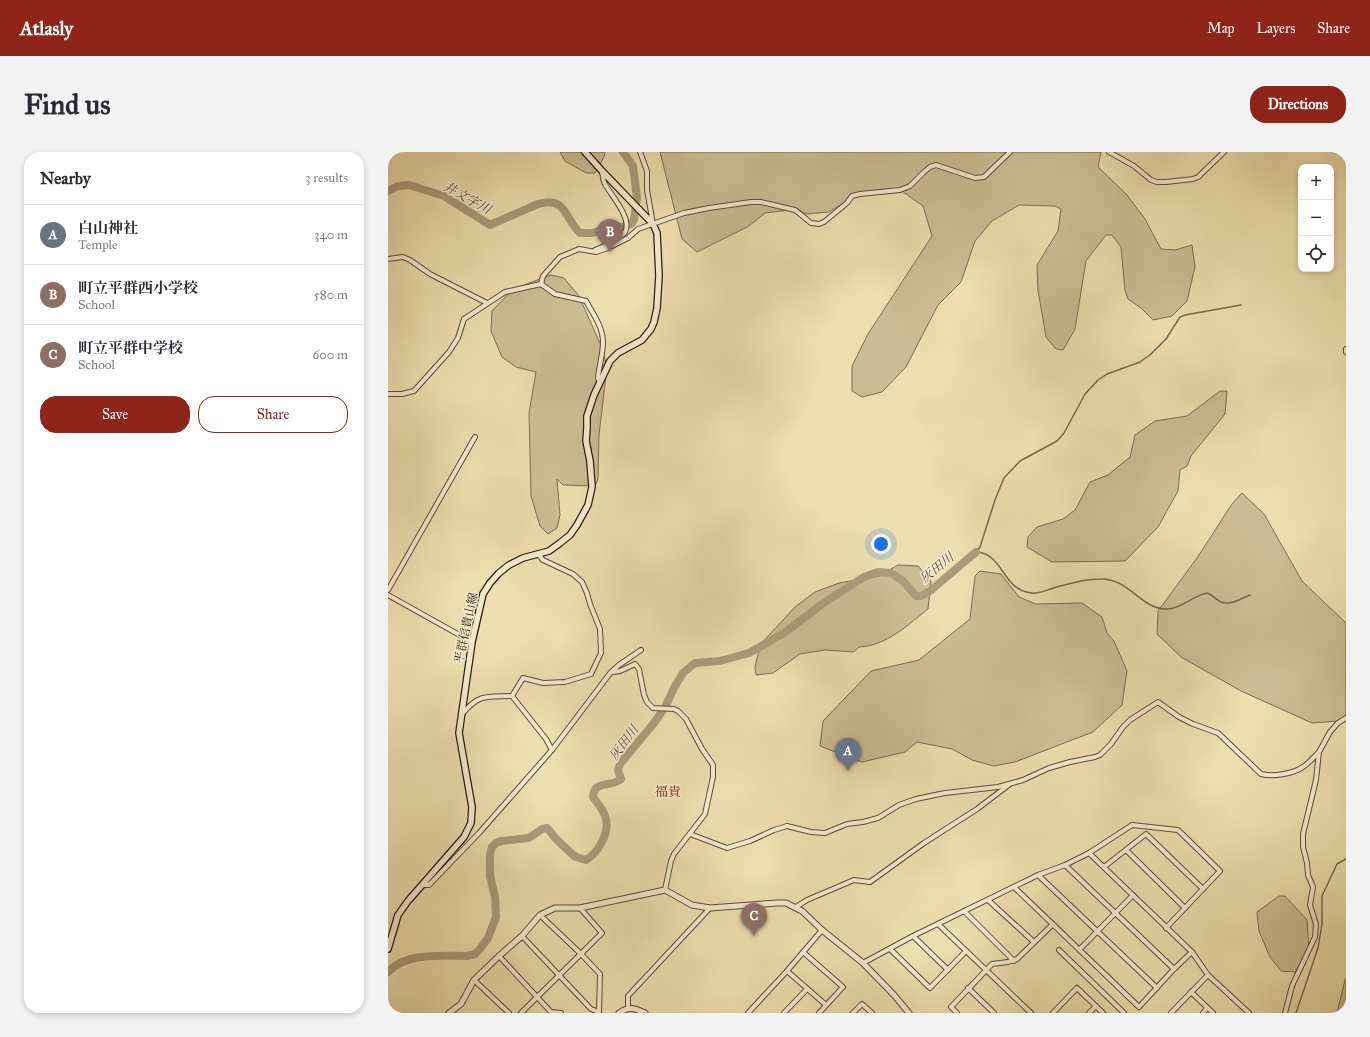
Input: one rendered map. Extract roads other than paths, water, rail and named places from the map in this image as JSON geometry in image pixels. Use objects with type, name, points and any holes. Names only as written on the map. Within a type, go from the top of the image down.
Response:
[{"type":"main road","points":[[585,152],[653,224]]},
{"type":"main road","name":"平群信貴山線","points":[[388,949],[390,935],[398,915],[408,901],[464,837],[471,823],[472,807],[459,733],[472,642],[483,594],[490,583],[509,565],[523,558],[549,550],[570,535],[588,506],[592,487],[590,461],[586,442],[587,416],[594,395],[610,361],[618,353],[642,340],[651,329],[654,322],[660,276],[657,233],[653,224]]},
{"type":"street","points":[[640,152],[647,171],[653,224]]},
{"type":"street","points":[[541,284],[543,276],[560,257],[579,249],[596,252],[608,248],[628,238],[638,230],[684,213],[751,202],[761,202],[795,210],[811,223],[819,224],[824,222],[847,203],[852,196],[900,190],[910,186],[930,167],[936,165],[975,178],[984,177],[1010,152]]},
{"type":"street","points":[[1108,152],[1134,166],[1151,180],[1166,182],[1194,179],[1198,177],[1224,152]]},
{"type":"street","points":[[591,252],[620,237],[625,232],[626,228],[626,223],[620,205],[605,184],[602,171]]},
{"type":"street","points":[[388,259],[403,257],[410,260],[430,274],[488,303]]},
{"type":"street","points":[[388,394],[402,394],[414,391],[449,352],[458,338],[464,318],[505,292],[541,284],[555,294],[586,301],[598,322],[602,337],[603,343],[598,378],[600,383]]},
{"type":"street","points":[[388,590],[475,437]]},
{"type":"street","points":[[512,696],[524,678],[542,683],[565,682],[592,674],[601,653],[600,629],[590,604],[588,593],[582,582],[573,574],[544,560],[538,554]]},
{"type":"street","points":[[388,595],[472,642]]},
{"type":"street","points":[[422,885],[429,884],[461,853],[552,750],[611,672],[641,650]]},
{"type":"street","points":[[611,672],[620,671],[635,664],[639,669],[644,695],[647,702],[653,708],[678,711],[686,719],[702,749],[713,765],[713,777],[705,814],[674,854],[671,861],[665,890]]},
{"type":"street","points":[[462,714],[471,704],[483,697],[512,696]]},
{"type":"street","points":[[512,696],[546,739],[552,750]]},
{"type":"street","points":[[690,834],[727,848],[750,841],[787,826],[811,832],[825,833],[847,824],[878,818],[899,805],[916,799],[945,793],[998,787],[1023,780],[1049,768],[1070,762],[1095,758],[1111,744],[1130,720],[1158,702],[1186,721],[1218,733],[1260,774],[1269,776],[1298,770],[1305,766],[1319,752],[1330,732],[1338,723],[1346,718]]},
{"type":"street","points":[[1285,1013],[1292,986],[1315,937],[1316,924],[1310,905],[1313,887],[1308,875],[1308,863],[1303,848],[1303,834],[1316,780],[1319,752]]},
{"type":"street","points":[[796,907],[807,900],[854,880],[865,883],[870,882],[924,843],[977,809],[1012,783]]},
{"type":"street","points":[[863,963],[964,911],[1038,875],[1089,853],[1132,825],[1178,830],[1220,871],[1166,928]]},
{"type":"street","points":[[1104,867],[1146,834],[1203,889]]},
{"type":"street","points":[[1126,850],[1185,908]]},
{"type":"street","points":[[1089,853],[1192,952],[1208,975],[1249,1013]]},
{"type":"street","points":[[1064,865],[1174,969]]},
{"type":"street","points":[[1038,875],[1157,988]]},
{"type":"street","points":[[1014,887],[1139,1007],[1192,952]]},
{"type":"street","points":[[449,1013],[461,1004],[474,980],[498,956],[522,936],[540,914],[555,908],[580,908],[665,890],[692,905],[710,908],[777,903],[786,903],[796,907],[863,963],[909,1013]]},
{"type":"street","points":[[1080,949],[1132,895]]},
{"type":"street","points":[[988,900],[1034,942]]},
{"type":"street","points":[[521,1013],[602,934],[580,908]]},
{"type":"street","points":[[628,1008],[628,996],[710,908]]},
{"type":"street","points":[[964,911],[1014,961]]},
{"type":"street","points":[[522,936],[590,1011],[599,1012],[600,974],[540,914]]},
{"type":"street","points":[[938,924],[1031,1013]]},
{"type":"street","points":[[957,1013],[951,1007],[986,969],[992,964],[1014,961],[1052,924]]},
{"type":"street","points":[[748,1013],[822,930]]},
{"type":"street","points":[[913,936],[948,970]]},
{"type":"street","points":[[890,949],[930,988],[966,951]]},
{"type":"street","points":[[1059,950],[1124,1013]]},
{"type":"street","points":[[803,952],[843,987],[819,1013]]},
{"type":"street","points":[[498,956],[551,1012],[561,1013]]},
{"type":"street","points":[[787,971],[826,1005]]},
{"type":"street","points":[[1171,1013],[1208,975]]},
{"type":"street","points":[[474,980],[509,1013]]},
{"type":"street","points":[[968,988],[994,1013]]},
{"type":"street","points":[[1053,1013],[1078,988],[1103,1013]]},
{"type":"street","points":[[784,1013],[807,989]]},
{"type":"street","points":[[1191,992],[1213,1013]]},
{"type":"street","points":[[853,1013],[862,1004],[872,1013]]},
{"type":"street","points":[[1089,1013],[1096,1006]]},
{"type":"street","points":[[619,1013],[628,1008],[645,1013]]},
{"type":"street","points":[[1203,1013],[1208,1008]]},
{"type":"waterway","name":"井文字川","points":[[388,191],[398,186],[409,185],[444,196],[490,225],[538,204],[547,202],[555,203],[564,210],[580,233],[592,233],[609,226],[623,227],[631,224],[634,220],[637,198],[633,166],[623,152]]},
{"type":"waterway","points":[[976,552],[980,547],[995,500],[1004,478],[1020,461],[1057,441],[1064,433],[1085,394],[1098,380],[1107,374],[1140,362],[1151,354],[1166,339],[1180,317],[1241,305]]},
{"type":"waterway","points":[[976,552],[991,557],[1010,582],[1023,591],[1031,593],[1040,592],[1070,583],[1094,579],[1110,580],[1127,588],[1148,604],[1165,609],[1176,607],[1207,593],[1225,603],[1240,600],[1250,595]]},
{"type":"waterway","name":"灰田川","points":[[388,972],[405,961],[415,958],[425,956],[467,956],[475,954],[480,949],[488,938],[496,917],[495,897],[490,876],[490,854],[492,847],[496,843],[501,841],[529,838],[542,829],[547,828],[555,838],[576,857],[586,860],[595,852],[603,841],[606,822],[604,813],[593,797],[594,791],[600,786],[617,782],[621,779],[618,770],[620,764],[654,723],[665,707],[683,673],[695,663],[720,661],[749,653],[784,633],[825,602],[864,577],[878,572],[891,573],[903,581],[916,596],[921,596],[930,591],[976,552]]},
{"type":"waterway","points":[[1296,1013],[1318,948],[1322,924],[1322,896],[1337,864],[1346,859]]},
{"type":"place","name":"町立平群西小学校","points":[[610,252]]},
{"type":"place","name":"白山神社","points":[[848,771]]},
{"type":"place","name":"町立平群中学校","points":[[754,936]]},
{"type":"district","name":"福貴","points":[[668,792]]}]
